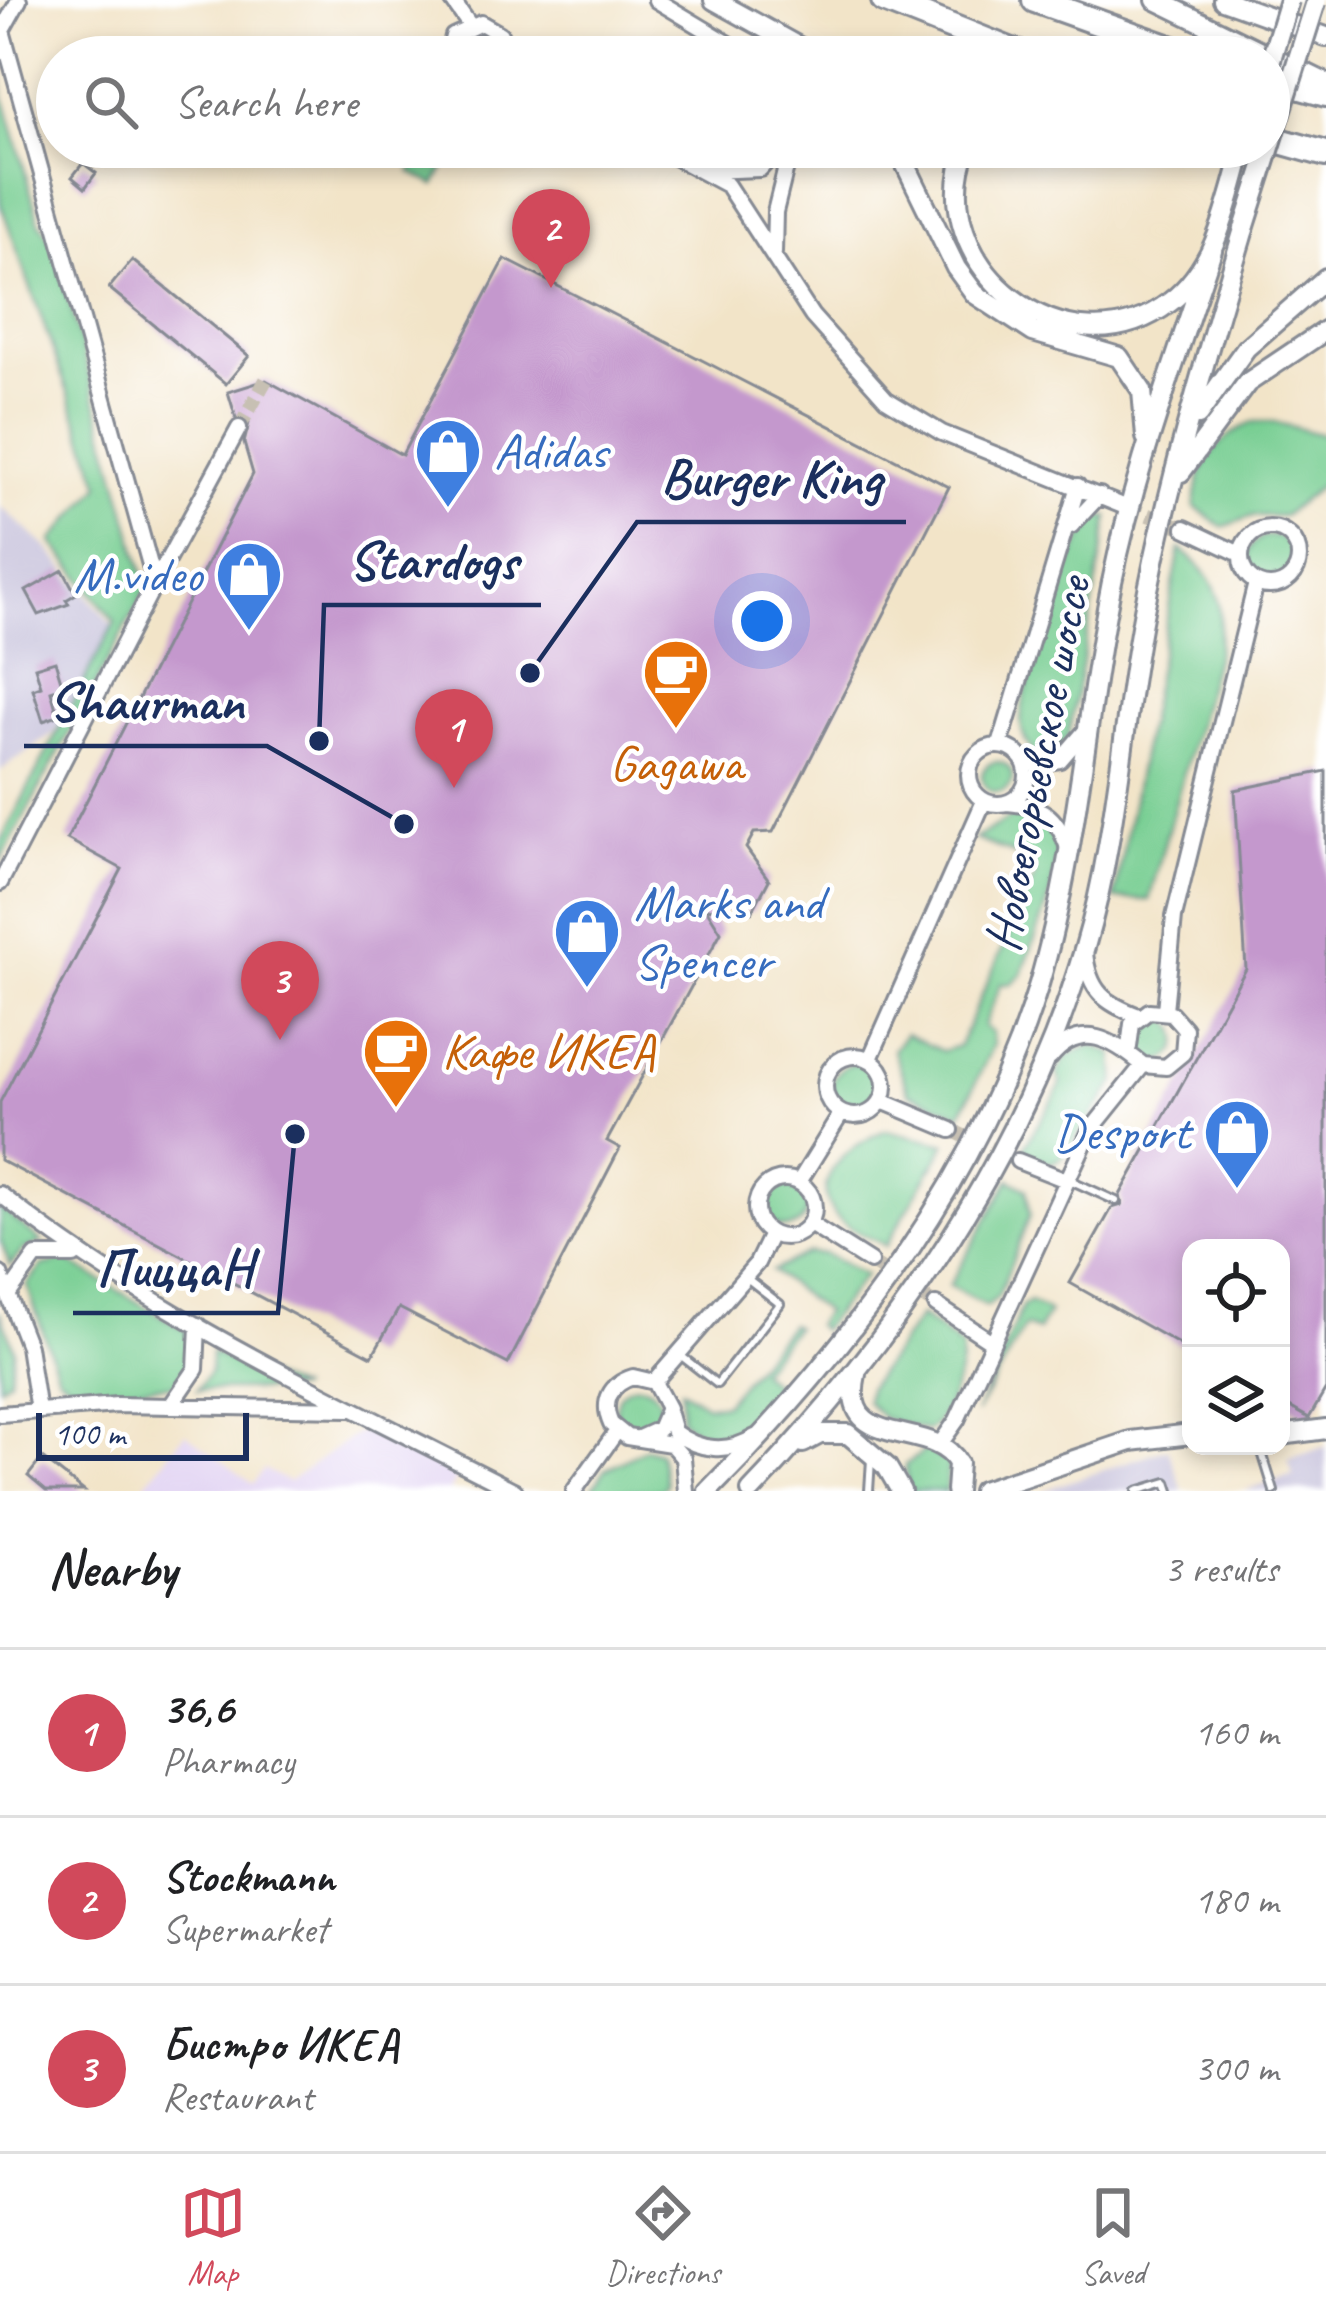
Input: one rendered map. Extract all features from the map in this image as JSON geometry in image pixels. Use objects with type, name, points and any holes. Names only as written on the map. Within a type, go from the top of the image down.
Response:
[{"type":"highway","points":[[884,0],[974,36]]},
{"type":"highway","points":[[1035,0],[1136,36]]},
{"type":"highway","points":[[1290,84],[1326,94]]},
{"type":"highway","points":[[1290,144],[1326,154]]},
{"type":"main road","points":[[714,0],[779,36]]},
{"type":"main road","points":[[871,0],[934,20]]},
{"type":"main road","points":[[1156,0],[1231,36]]},
{"type":"main road","points":[[1223,0],[1326,37]]},
{"type":"main road","points":[[1278,36],[1289,0]]},
{"type":"main road","name":"Новоегорьевское шоссе","points":[[1290,83],[1316,1]]},
{"type":"main road","points":[[1290,65],[1326,82]]},
{"type":"main road","points":[[907,168],[956,268],[1001,316],[1033,332],[1119,357],[1142,391],[1146,442]]},
{"type":"main road","points":[[964,168],[958,194],[970,254],[989,281],[1037,315],[1066,325],[1098,325],[1153,312],[1186,286],[1212,250]]},
{"type":"main road","name":"Новоегорьевское шоссе","points":[[708,1491],[769,1427],[871,1305],[953,1172],[997,1089],[1037,988],[1072,857],[1107,604],[1146,442],[1238,168]]},
{"type":"main road","name":"Новоегорьевское шоссе","points":[[751,1491],[856,1374],[941,1256],[1036,1076],[1084,948],[1102,879],[1142,618],[1171,485],[1263,168]]},
{"type":"main road","points":[[1188,428],[1271,323],[1326,278]]},
{"type":"main road","points":[[1171,485],[1246,383],[1326,330]]},
{"type":"main road","points":[[856,1374],[853,1398],[862,1418],[888,1432],[936,1443],[982,1478],[1007,1482]]},
{"type":"main road","points":[[1290,1434],[1326,1429]]},
{"type":"main road","points":[[780,1461],[809,1438],[848,1434],[871,1450],[899,1487]]},
{"type":"main road","points":[[982,1491],[1131,1441],[1182,1435]]},
{"type":"main road","points":[[899,1487],[896,1471],[908,1449],[936,1443]]},
{"type":"main road","points":[[956,1491],[958,1462]]},
{"type":"street","points":[[19,0],[1,34],[36,159]]},
{"type":"street","points":[[452,0],[469,24],[501,36]]},
{"type":"street","points":[[656,0],[716,36]]},
{"type":"street","points":[[453,36],[469,24]]},
{"type":"street","points":[[39,168],[155,583]]},
{"type":"street","points":[[696,168],[728,185],[812,316],[886,399],[942,433],[1128,508]]},
{"type":"street","points":[[700,170],[749,172],[757,168]]},
{"type":"street","points":[[774,253],[775,212],[790,168]]},
{"type":"street","points":[[0,883],[239,428]]},
{"type":"street","points":[[1000,745],[1078,486]]},
{"type":"street","points":[[1064,537],[1100,495]]},
{"type":"street","points":[[1185,528],[1240,554]]},
{"type":"street","points":[[1263,528],[1275,528],[1294,541],[1294,574],[1277,586],[1256,583],[1247,576],[1240,554],[1244,543],[1263,528]]},
{"type":"street","points":[[1139,1016],[1128,1036],[1129,1047],[1143,1065],[1166,1066],[1183,1053],[1185,1030],[1166,1010],[1174,917],[1256,583]]},
{"type":"street","points":[[1026,766],[1060,760],[1089,726]]},
{"type":"street","points":[[1007,802],[1024,788],[1026,766],[1020,755],[1000,745],[977,753],[970,764],[970,785],[984,801],[1043,808],[1054,818],[1072,857]]},
{"type":"street","points":[[870,1059],[984,801]]},
{"type":"street","points":[[1084,948],[1088,976],[1100,999],[1139,1016],[1166,1010]]},
{"type":"street","points":[[1036,1076],[1059,1046],[1081,1036],[1129,1047]]},
{"type":"street","points":[[847,1057],[870,1059],[885,1078],[882,1101],[864,1116],[841,1114],[826,1095],[829,1071],[847,1057]]},
{"type":"street","points":[[936,1443],[992,1342],[1100,1115],[1143,1065]]},
{"type":"street","points":[[882,1101],[951,1130]]},
{"type":"street","points":[[799,1182],[841,1114]]},
{"type":"street","points":[[1018,1161],[1066,1180]]},
{"type":"street","points":[[780,1179],[799,1182],[814,1201],[810,1224],[792,1236],[771,1234],[758,1218],[758,1198],[780,1179]]},
{"type":"street","points":[[0,1194],[79,1257],[353,1409],[515,1491]]},
{"type":"street","points":[[810,1224],[870,1262]]},
{"type":"street","points":[[654,1382],[745,1276],[771,1234]]},
{"type":"street","points":[[8,1295],[37,1256],[58,1252],[79,1257]]},
{"type":"street","points":[[0,1274],[28,1346],[38,1411]]},
{"type":"street","points":[[936,1305],[992,1342]]},
{"type":"street","points":[[172,1404],[196,1370],[198,1325]]},
{"type":"street","points":[[616,1431],[606,1407],[613,1388],[632,1377],[654,1382],[674,1432],[708,1448],[734,1448],[769,1427]]},
{"type":"street","points":[[0,1414],[172,1404],[353,1409]]},
{"type":"street","points":[[640,1438],[659,1429],[668,1408]]},
{"type":"street","points":[[616,1431],[663,1440],[679,1450],[687,1471],[686,1491]]},
{"type":"street","points":[[574,1491],[616,1431]]},
{"type":"lane","points":[[1066,1180],[1090,1185],[1116,1201]]},
{"type":"lane","points":[[677,1352],[717,1384],[781,1304],[745,1276]]},
{"type":"lane","points":[[869,1491],[871,1450]]},
{"type":"lane","points":[[1263,1455],[1274,1491]]},
{"type":"lane","points":[[1137,1491],[1167,1482],[1171,1491]]},
{"type":"shaded area","points":[[0,506],[48,548],[113,626],[54,733],[0,771]]},
{"type":"shaded area","points":[[366,1427],[459,1474],[449,1491],[140,1491],[185,1433],[253,1484],[264,1469],[288,1482]]},
{"type":"shaded area","points":[[1326,1447],[1326,1491],[1244,1491],[1293,1475],[1288,1459]]},
{"type":"shaded area","points":[[1168,1448],[1183,1491],[1041,1491]]},
{"type":"green space","points":[[0,51],[4,97],[39,221],[54,245],[147,588],[0,862],[0,842],[115,622],[52,541],[101,485],[0,202]]},
{"type":"green space","points":[[413,168],[444,168],[435,185],[411,172]]},
{"type":"green space","points":[[1253,422],[1274,422],[1326,436],[1326,481],[1283,516],[1253,516],[1223,527],[1195,507],[1200,479],[1218,446]]},
{"type":"green space","points":[[1097,517],[1109,517],[1068,738],[1054,751],[1036,755],[1021,726],[1029,678],[1062,583]]},
{"type":"green space","points":[[1270,536],[1286,542],[1292,558],[1286,574],[1270,580],[1254,574],[1248,558],[1254,542]]},
{"type":"green space","points":[[1180,549],[1204,571],[1216,593],[1217,651],[1149,900],[1114,899]]},
{"type":"green space","points":[[997,762],[1012,777],[997,792],[982,777]]},
{"type":"green space","points":[[1017,814],[1040,821],[1052,835],[1054,879],[1022,974],[1011,984],[1001,984],[984,1026],[992,1033],[993,1045],[961,1114],[909,1093],[893,1050],[905,1034],[942,1051],[959,1046],[1035,876],[1028,860],[975,839]]},
{"type":"green space","points":[[1157,1017],[1173,1023],[1179,1039],[1173,1055],[1157,1061],[1141,1055],[1135,1039],[1141,1023]]},
{"type":"green space","points":[[1092,1045],[1114,1054],[1116,1082],[1061,1159],[1050,1163],[1022,1152],[1057,1093],[1061,1084],[1057,1073],[1067,1056]]},
{"type":"green space","points":[[855,1064],[871,1071],[878,1087],[871,1103],[855,1110],[839,1103],[832,1087],[839,1071]]},
{"type":"green space","points":[[886,1130],[946,1144],[886,1246],[840,1221],[827,1202],[826,1188],[830,1175],[849,1152]]},
{"type":"green space","points":[[1010,1179],[1027,1189],[1030,1215],[998,1297],[987,1306],[949,1286]]},
{"type":"green space","points":[[786,1186],[801,1192],[807,1207],[801,1222],[786,1228],[771,1222],[765,1207],[771,1192]]},
{"type":"green space","points":[[0,1208],[42,1242],[24,1249],[10,1266],[0,1239]]},
{"type":"green space","points":[[808,1253],[825,1254],[865,1275],[821,1330],[815,1325],[824,1312],[772,1271]]},
{"type":"green space","points":[[66,1260],[187,1331],[188,1361],[173,1385],[81,1391],[58,1376],[27,1285],[42,1266]]},
{"type":"green space","points":[[1030,1302],[1049,1312],[1038,1331],[1025,1326],[976,1413],[1023,1305]]},
{"type":"green space","points":[[0,1312],[14,1349],[9,1379],[0,1386]]},
{"type":"green space","points":[[920,1316],[962,1348],[953,1393],[928,1431],[883,1418],[866,1401],[868,1388]]},
{"type":"green space","points":[[790,1324],[795,1327],[759,1371],[783,1391],[761,1413],[723,1434],[695,1430],[681,1419],[681,1389],[707,1405],[724,1404]]},
{"type":"green space","points":[[211,1352],[299,1390],[197,1390],[210,1371]]},
{"type":"green space","points":[[638,1385],[654,1391],[660,1407],[654,1423],[638,1429],[622,1423],[616,1407],[622,1391]]},
{"type":"green space","points":[[646,1448],[659,1452],[666,1485],[660,1491],[591,1491],[605,1470]]},
{"type":"green space","points":[[926,1450],[949,1462],[946,1491],[909,1491],[905,1465]]},
{"type":"building","points":[[79,168],[96,173],[85,188],[72,177]]},
{"type":"building","points":[[505,259],[949,487],[773,832],[754,833],[746,848],[769,880],[752,912],[706,908],[721,932],[607,1141],[620,1148],[508,1364],[399,1308],[372,1356],[0,1160],[0,1102],[122,869],[67,839],[253,474],[244,443],[249,423],[236,418],[228,392],[266,380],[402,455]]},
{"type":"building","points":[[132,260],[249,356],[226,384],[109,288]]},
{"type":"building","points":[[63,570],[76,594],[66,600],[69,604],[39,615],[26,591]]},
{"type":"building","points":[[55,661],[63,687],[51,691],[58,716],[43,721],[33,689],[41,686],[35,667]]},
{"type":"building","points":[[1326,771],[1326,1389],[1309,1418],[1290,1407],[1290,1239],[1182,1239],[1182,1346],[1070,1283],[1112,1208],[1122,1205],[1120,1195],[1246,969],[1235,790]]},
{"type":"building","points":[[42,1458],[84,1491],[46,1491],[28,1476]]},
{"type":"tunnel","points":[[239,428],[266,380]]},
{"type":"tunnel","points":[[1128,508],[1185,528]]},
{"type":"tunnel","points":[[951,1130],[1018,1161]]},
{"type":"tunnel","points":[[870,1262],[936,1305]]},
{"type":"place","name":"Stockmann","points":[[551,288]]},
{"type":"place","name":"Adidas","points":[[448,510]]},
{"type":"place","name":"M.video","points":[[249,633]]},
{"type":"place","name":"Burger King","points":[[530,673]]},
{"type":"place","name":"Gagawa","points":[[676,731]]},
{"type":"place","name":"Stardogs","points":[[319,741]]},
{"type":"place","name":"36,6","points":[[454,788]]},
{"type":"place","name":"Shaurman","points":[[404,824]]},
{"type":"place","name":"Marks and Spencer","points":[[587,990]]},
{"type":"place","name":"Бистро ИКЕА","points":[[280,1040]]},
{"type":"place","name":"Кафе ИКЕА","points":[[396,1110]]},
{"type":"place","name":"ПиццаН","points":[[295,1134]]},
{"type":"place","name":"Desport","points":[[1237,1191]]}]
